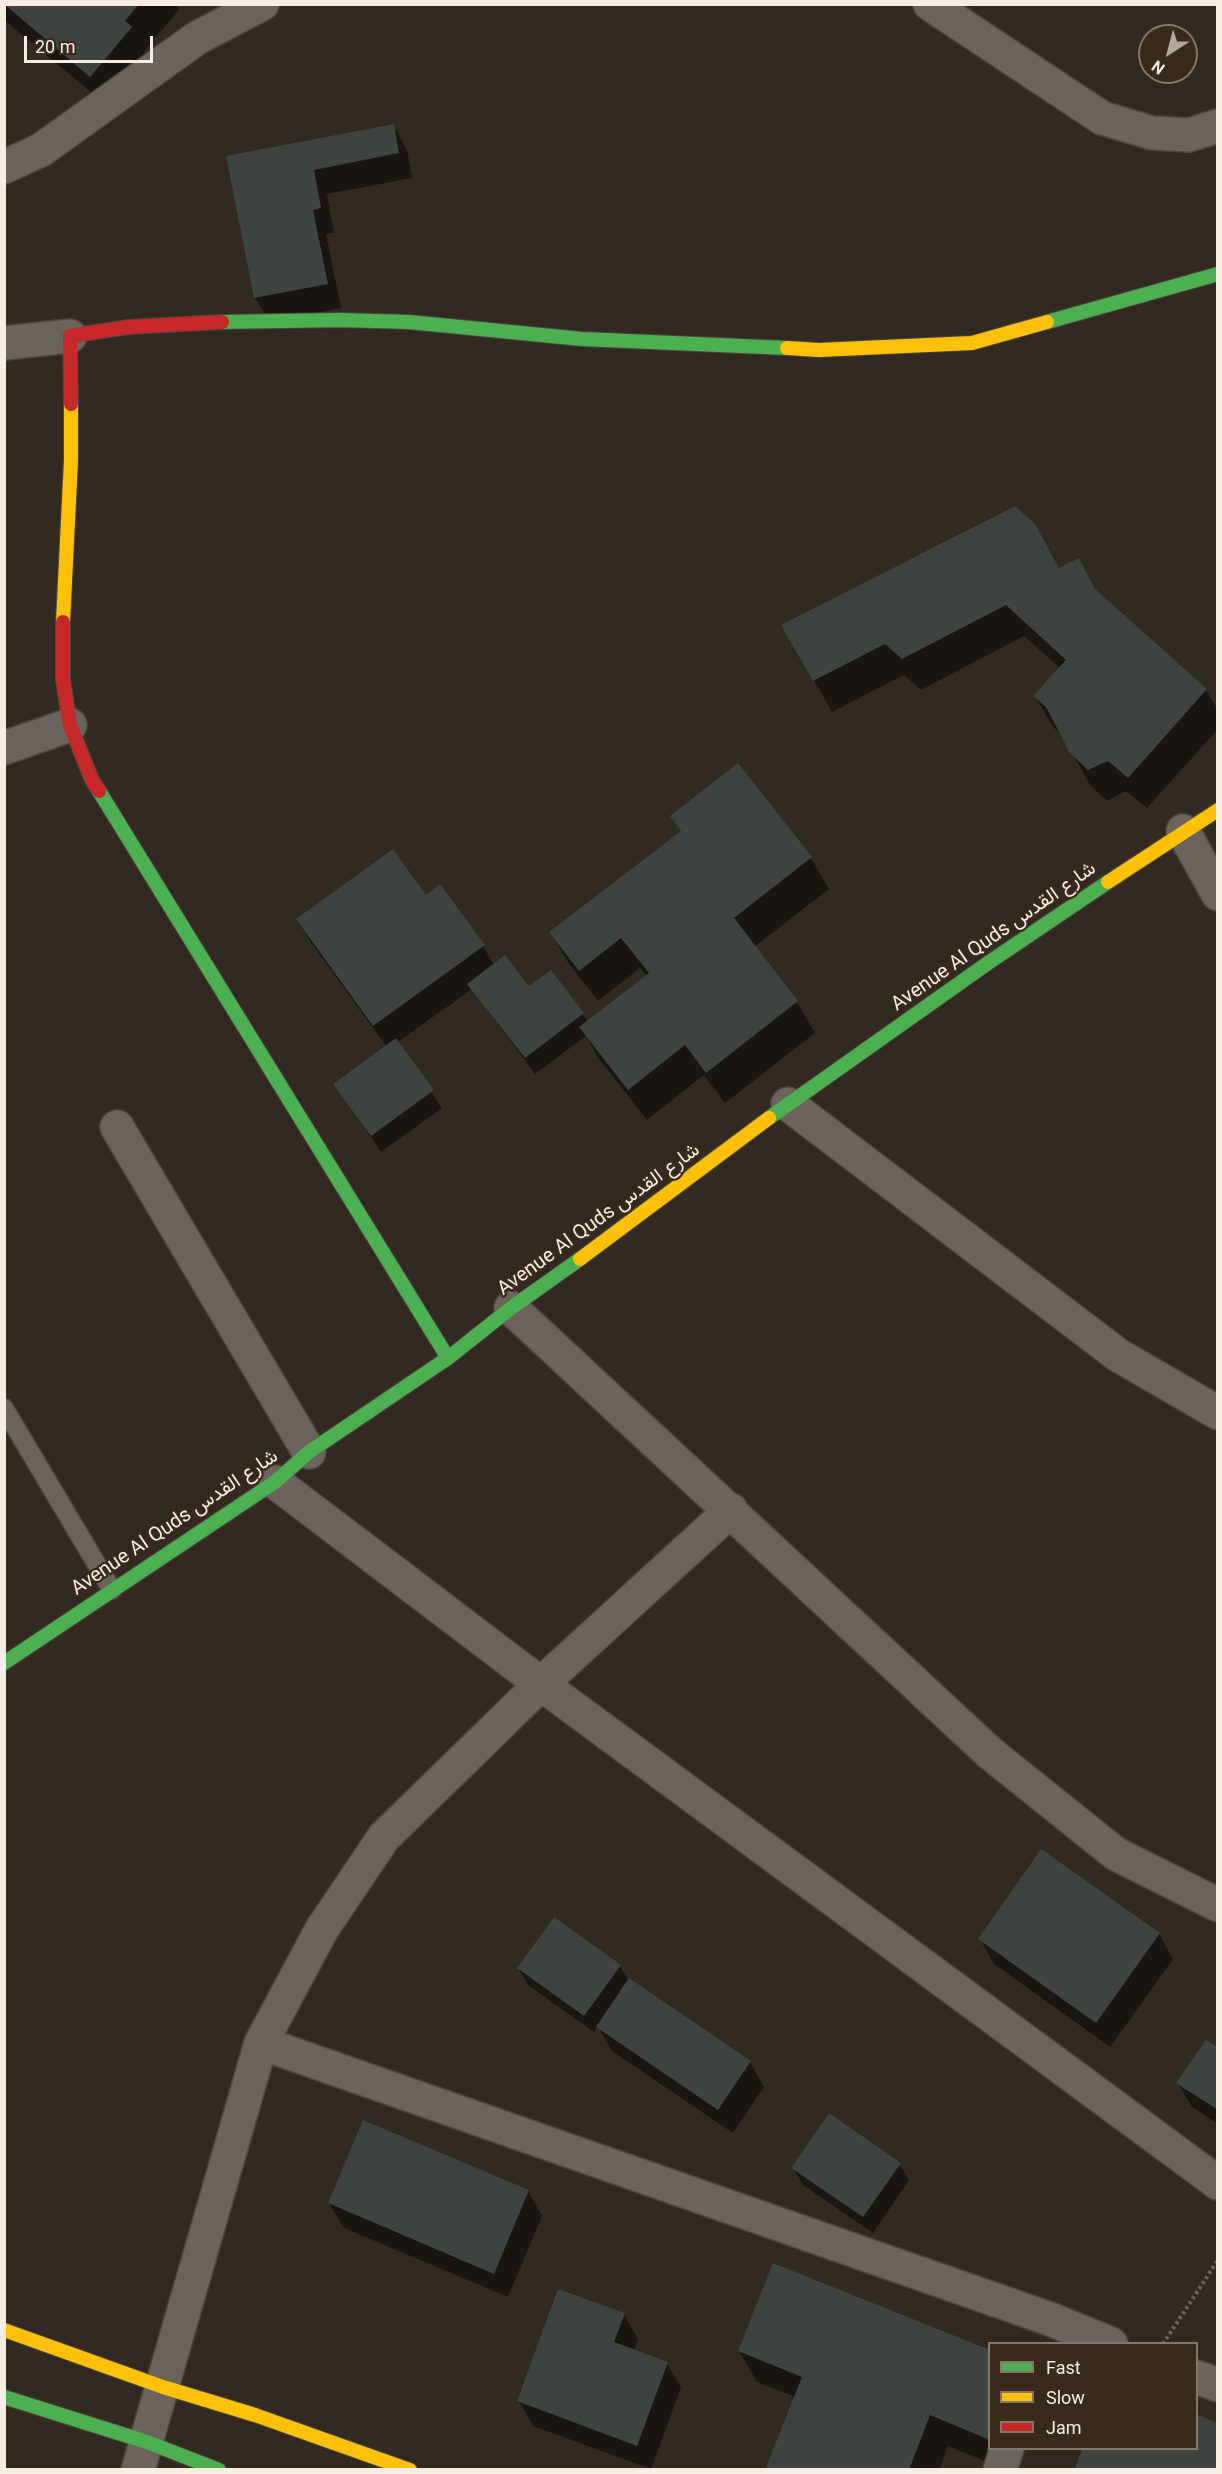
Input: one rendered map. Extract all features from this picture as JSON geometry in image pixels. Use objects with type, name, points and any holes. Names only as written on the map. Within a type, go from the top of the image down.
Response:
[{"type":"street","points":[[4,167],[41,150],[197,38],[262,4]]},
{"type":"street","points":[[930,4],[1102,118],[1152,133],[1189,135],[1218,126]]},
{"type":"street","points":[[4,343],[176,323],[340,320],[409,322],[582,339],[819,350],[972,343],[1218,274]]},
{"type":"street","points":[[70,336],[71,460],[62,635],[63,680],[70,725],[92,780],[448,1358]]},
{"type":"street","points":[[4,748],[70,725]]},
{"type":"street","name":"Avenue Al Quds شارع القدس","points":[[4,1663],[275,1482],[309,1452],[448,1358],[511,1308],[635,1220],[788,1104],[988,963],[1183,831],[1218,810]]},
{"type":"street","points":[[1183,831],[1218,894]]},
{"type":"street","points":[[788,1104],[1118,1355],[1218,1413]]},
{"type":"street","points":[[117,1127],[309,1452]]},
{"type":"street","points":[[511,1308],[990,1753],[1116,1854],[1218,1905]]},
{"type":"street","points":[[275,1482],[541,1684],[1218,2183]]},
{"type":"street","points":[[143,2456],[261,2043],[322,1929],[384,1837],[541,1684],[730,1510]]},
{"type":"street","points":[[261,2043],[1046,2331],[1106,2342]]},
{"type":"street","points":[[4,2330],[163,2387],[255,2415],[410,2469]]},
{"type":"street","points":[[1198,2377],[1218,2385]]},
{"type":"street","points":[[4,2397],[143,2456],[219,2469]]},
{"type":"street","points":[[1000,2469],[1006,2450]]},
{"type":"lane","points":[[4,1408],[112,1590]]},
{"type":"path","points":[[1164,2342],[1218,2260]]},
{"type":"building","points":[[4,4],[139,4],[125,21],[132,27],[90,77]]},
{"type":"building","points":[[394,124],[399,153],[314,170],[321,208],[313,210],[328,284],[254,298],[226,156]]},
{"type":"building","points":[[1015,506],[1035,524],[1059,568],[1079,558],[1095,589],[1207,689],[1128,778],[1108,761],[1088,770],[1070,753],[1046,707],[1033,696],[1066,660],[1006,605],[902,659],[885,644],[813,681],[781,625]]},
{"type":"building","points":[[738,763],[812,857],[734,918],[798,1001],[706,1073],[685,1045],[628,1090],[579,1027],[649,973],[621,938],[579,971],[549,932],[681,831],[670,816]]},
{"type":"building","points":[[393,849],[426,895],[440,884],[485,945],[373,1026],[296,919]]},
{"type":"building","points":[[505,955],[529,986],[551,970],[584,1013],[525,1058],[467,984]]},
{"type":"building","points":[[396,1038],[434,1090],[371,1136],[333,1084]]},
{"type":"building","points":[[1041,1849],[1160,1933],[1096,2023],[978,1939]]},
{"type":"building","points":[[554,1917],[621,1965],[584,2016],[517,1968]]},
{"type":"building","points":[[629,1978],[751,2061],[718,2110],[596,2027]]},
{"type":"building","points":[[1206,2040],[1218,2047],[1218,2110],[1176,2083]]},
{"type":"building","points":[[829,2113],[901,2163],[863,2217],[791,2168]]},
{"type":"building","points":[[363,2120],[529,2190],[494,2274],[328,2203]]},
{"type":"building","points":[[773,2263],[988,2349],[988,2439],[930,2415],[909,2470],[765,2470],[802,2377],[738,2351]]},
{"type":"building","points":[[558,2289],[625,2313],[614,2342],[668,2362],[637,2446],[517,2401]]},
{"type":"building","points":[[1198,2415],[1218,2423],[1218,2470],[1074,2470],[1082,2450],[1198,2450]]},
{"type":"traffic: fast","points":[[1047,322],[1218,274]]},
{"type":"traffic: fast","points":[[222,322],[340,320],[409,322],[582,339],[787,348]]},
{"type":"traffic: fast","points":[[99,791],[448,1358]]},
{"type":"traffic: fast","points":[[769,1118],[988,963],[1108,882]]},
{"type":"traffic: fast","points":[[4,1663],[275,1482],[309,1452],[448,1358],[511,1308],[580,1259]]},
{"type":"traffic: fast","points":[[4,2397],[147,2442],[219,2470]]},
{"type":"traffic: slow","points":[[787,348],[819,350],[972,343],[1047,322]]},
{"type":"traffic: slow","points":[[63,622],[71,460],[71,404]]},
{"type":"traffic: slow","points":[[1108,882],[1218,810]]},
{"type":"traffic: slow","points":[[580,1259],[769,1118]]},
{"type":"traffic: slow","points":[[4,2330],[163,2387],[255,2415],[410,2470]]},
{"type":"traffic: jam","points":[[71,404],[70,336],[128,327],[222,322]]},
{"type":"traffic: jam","points":[[63,622],[63,680],[70,725],[92,780],[99,791]]}]
